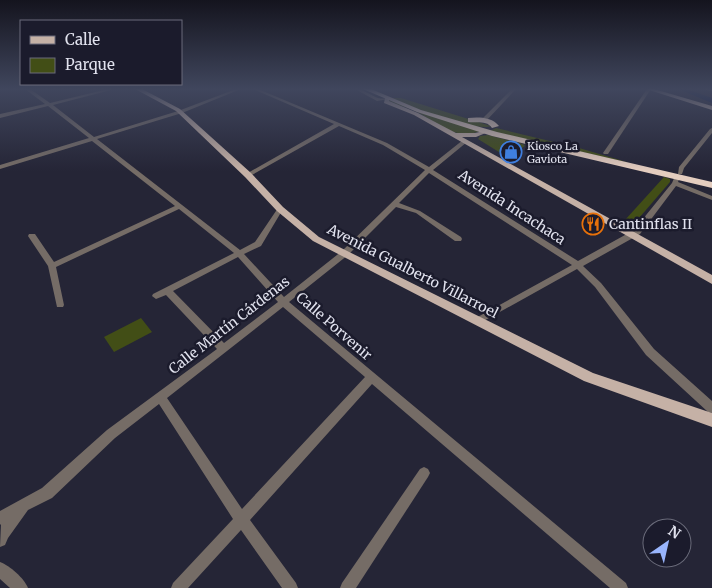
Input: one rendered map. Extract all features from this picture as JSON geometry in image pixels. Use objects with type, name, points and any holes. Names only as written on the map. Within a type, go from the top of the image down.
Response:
[{"type":"highway","points":[[436,116],[486,131],[712,185]]},
{"type":"highway","points":[[460,116],[606,153],[678,178],[712,180]]},
{"type":"highway","points":[[471,120],[484,120],[493,123],[495,126]]},
{"type":"highway","points":[[486,131],[495,126]]},
{"type":"main road","name":"Avenida Gualberto Villarroel","points":[[185,116],[248,175],[280,209],[316,239],[589,377],[712,420]]},
{"type":"main road","points":[[420,116],[634,233],[712,273]]},
{"type":"main road","points":[[453,135],[476,135],[486,131]]},
{"type":"main road","points":[[476,135],[473,139],[476,143],[712,280]]},
{"type":"street","name":"Calle Porvenir","points":[[65,116],[240,254],[283,302],[621,588]]},
{"type":"street","points":[[0,167],[161,116]]},
{"type":"street","name":"Avenida Incachaca","points":[[318,116],[377,140],[429,170],[576,264],[598,285],[650,352],[685,386],[712,408]]},
{"type":"street","points":[[484,120],[487,116]]},
{"type":"street","points":[[606,153],[631,116]]},
{"type":"street","points":[[248,175],[338,125]]},
{"type":"street","points":[[477,321],[634,233],[678,178],[681,168],[712,130]]},
{"type":"street","name":"Calle Martín Cárdenas","points":[[0,518],[47,493],[111,434],[345,253],[429,170],[465,141]]},
{"type":"street","points":[[678,178],[712,198]]},
{"type":"street","points":[[394,204],[418,212],[458,239]]},
{"type":"street","points":[[52,266],[178,206]]},
{"type":"street","points":[[156,296],[258,244],[280,209]]},
{"type":"street","points":[[32,236],[52,266],[60,305]]},
{"type":"street","points":[[168,291],[224,348]]},
{"type":"street","points":[[178,588],[240,518],[371,378]]},
{"type":"street","points":[[160,397],[240,518],[291,588]]},
{"type":"street","points":[[347,588],[424,473]]},
{"type":"street","points":[[0,540],[3,533],[25,504]]},
{"type":"street","points":[[0,569],[21,588]]},
{"type":"green space","points":[[424,116],[437,116],[480,131],[462,134],[445,128]]},
{"type":"green space","points":[[440,116],[460,116],[491,126],[472,126]]},
{"type":"green space","points":[[496,128],[579,148],[630,163],[490,131]]},
{"type":"green space","points":[[488,135],[525,146],[507,157],[478,139],[480,136]]},
{"type":"green space","points":[[664,177],[670,179],[670,182],[633,225],[625,220]]},
{"type":"green space","points":[[141,318],[152,332],[114,352],[104,337]]},
{"type":"place","name":"Kiosco La Gaviota","points":[[511,152]]},
{"type":"place","name":"Cantinflas II","points":[[593,224]]}]
